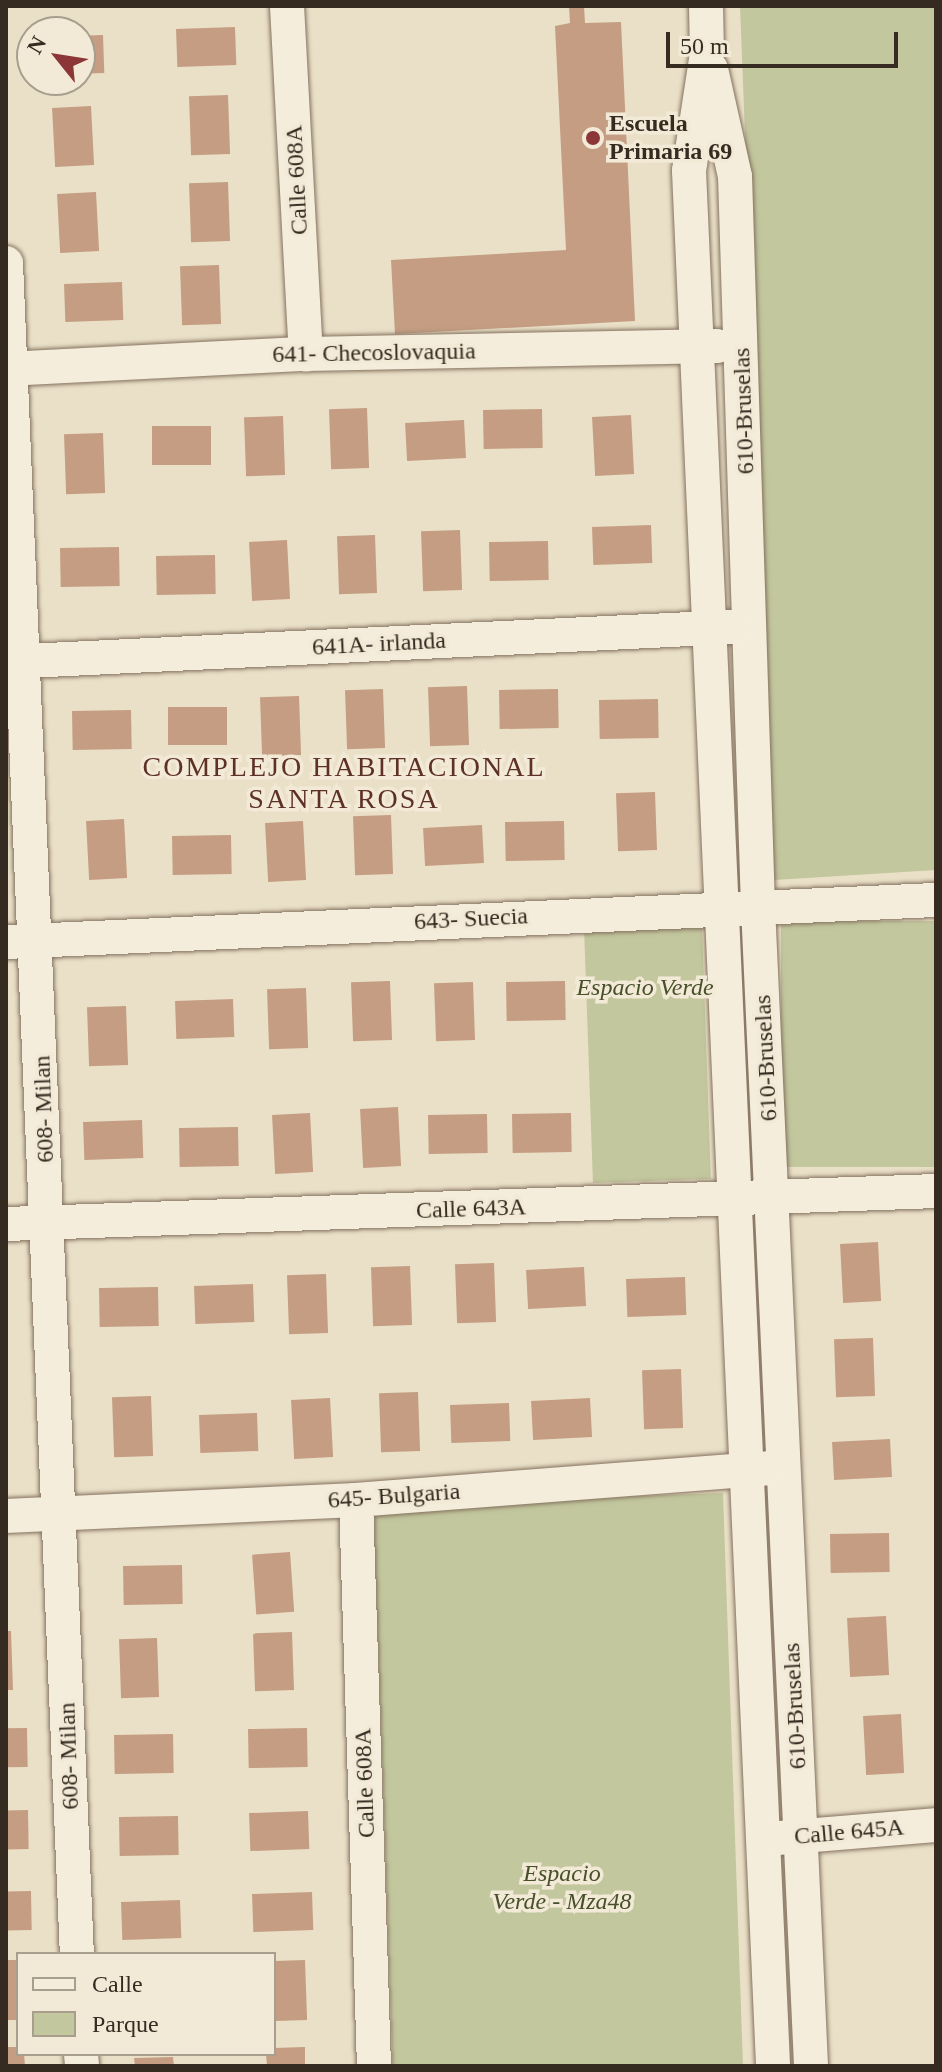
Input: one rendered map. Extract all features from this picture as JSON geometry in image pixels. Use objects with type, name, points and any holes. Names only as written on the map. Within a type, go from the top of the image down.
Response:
[{"type":"street","name":"Calle 608A","points":[[287,6],[306,354]]},
{"type":"street","name":"610-Bruselas","points":[[706,6],[707,53],[689,171],[773,2066]]},
{"type":"street","name":"610-Bruselas","points":[[707,53],[735,176],[752,626],[758,907],[811,2066]]},
{"type":"street","name":"608- Milan","points":[[6,263],[21,941],[48,1223],[77,1952]]},
{"type":"street","name":"641- Checoslovaquia","points":[[8,369],[306,354],[742,344]]},
{"type":"street","name":"641A- irlanda","points":[[16,662],[752,626]]},
{"type":"street","name":"643- Suecia","points":[[21,941],[721,907],[936,900]]},
{"type":"street","name":"Calle 643A","points":[[6,1224],[735,1201],[936,1191]]},
{"type":"street","name":"645- Bulgaria","points":[[6,1516],[356,1500],[782,1467]]},
{"type":"street","name":"Calle 608A","points":[[356,1500],[374,2066]]},
{"type":"street","name":"Calle 645A","points":[[763,1839],[936,1825]]},
{"type":"green space","points":[[740,6],[936,6],[936,870],[774,880]]},
{"type":"green space","points":[[781,921],[936,921],[936,1167],[781,1167]]},
{"type":"green space","name":"Espacio Verde","points":[[702,925],[711,1179],[593,1183],[584,929]]},
{"type":"green space","name":"Espacio Verde - Mza48","points":[[723,1493],[743,2066],[393,2066],[373,1505]]},
{"type":"building","name":"Escuela Primaria 69","points":[[569,6],[584,6],[585,23],[621,22],[635,321],[395,334],[391,260],[566,250],[555,26],[570,23]]},
{"type":"building","points":[[235,27],[236,65],[177,67],[176,29]]},
{"type":"building","points":[[96,35],[103,35],[104,73],[96,73]]},
{"type":"building","points":[[228,95],[230,154],[191,155],[189,96]]},
{"type":"building","points":[[91,106],[94,165],[55,167],[52,108]]},
{"type":"building","points":[[228,182],[230,241],[191,242],[189,183]]},
{"type":"building","points":[[96,192],[99,251],[60,253],[57,194]]},
{"type":"building","points":[[219,265],[221,324],[182,325],[180,266]]},
{"type":"building","points":[[122,282],[123,320],[65,322],[64,284]]},
{"type":"building","points":[[367,408],[369,468],[331,469],[329,409]]},
{"type":"building","points":[[542,409],[543,448],[484,449],[483,410]]},
{"type":"building","points":[[631,415],[634,474],[595,476],[592,417]]},
{"type":"building","points":[[283,416],[285,475],[246,476],[244,417]]},
{"type":"building","points":[[464,420],[466,458],[407,461],[405,423]]},
{"type":"building","points":[[152,426],[211,426],[211,465],[152,465]]},
{"type":"building","points":[[103,433],[105,493],[66,494],[64,434]]},
{"type":"building","points":[[651,525],[652,563],[593,565],[592,527]]},
{"type":"building","points":[[460,530],[462,590],[423,591],[421,531]]},
{"type":"building","points":[[375,535],[377,593],[339,594],[337,536]]},
{"type":"building","points":[[287,540],[290,599],[252,601],[249,542]]},
{"type":"building","points":[[548,541],[549,580],[490,581],[489,542]]},
{"type":"building","points":[[119,547],[120,586],[61,587],[60,548]]},
{"type":"building","points":[[215,555],[216,594],[157,595],[156,556]]},
{"type":"building","points":[[467,686],[469,745],[430,746],[428,687]]},
{"type":"building","points":[[383,689],[385,748],[347,749],[345,690]]},
{"type":"building","points":[[558,689],[559,728],[500,729],[499,690]]},
{"type":"building","points":[[299,696],[301,755],[262,756],[260,697]]},
{"type":"building","points":[[658,699],[659,738],[600,739],[599,700]]},
{"type":"building","points":[[168,707],[227,707],[227,745],[168,745]]},
{"type":"building","points":[[131,710],[132,749],[73,750],[72,711]]},
{"type":"building","points":[[655,792],[657,850],[618,851],[616,793]]},
{"type":"building","points":[[391,815],[393,874],[355,875],[353,816]]},
{"type":"building","points":[[124,819],[127,878],[89,880],[86,821]]},
{"type":"building","points":[[303,821],[306,880],[268,882],[265,823]]},
{"type":"building","points":[[564,821],[565,860],[506,861],[505,822]]},
{"type":"building","points":[[482,825],[484,863],[425,866],[423,828]]},
{"type":"building","points":[[231,835],[232,874],[173,875],[172,836]]},
{"type":"building","points":[[390,981],[392,1040],[353,1041],[351,982]]},
{"type":"building","points":[[565,981],[566,1020],[507,1021],[506,982]]},
{"type":"building","points":[[473,982],[475,1040],[436,1041],[434,983]]},
{"type":"building","points":[[306,988],[308,1048],[269,1049],[267,989]]},
{"type":"building","points":[[233,999],[234,1037],[176,1039],[175,1001]]},
{"type":"building","points":[[126,1006],[128,1065],[89,1066],[87,1007]]},
{"type":"building","points":[[398,1107],[401,1166],[363,1168],[360,1109]]},
{"type":"building","points":[[310,1113],[313,1172],[275,1174],[272,1115]]},
{"type":"building","points":[[571,1113],[572,1152],[513,1153],[512,1114]]},
{"type":"building","points":[[487,1114],[488,1153],[429,1154],[428,1115]]},
{"type":"building","points":[[142,1120],[143,1158],[84,1160],[83,1122]]},
{"type":"building","points":[[238,1127],[239,1166],[180,1167],[179,1128]]},
{"type":"building","points":[[878,1242],[881,1301],[843,1303],[840,1244]]},
{"type":"building","points":[[494,1263],[496,1322],[457,1323],[455,1264]]},
{"type":"building","points":[[410,1266],[412,1325],[373,1326],[371,1267]]},
{"type":"building","points":[[584,1267],[586,1306],[528,1309],[526,1270]]},
{"type":"building","points":[[326,1274],[328,1333],[289,1334],[287,1275]]},
{"type":"building","points":[[685,1277],[686,1315],[627,1317],[626,1279]]},
{"type":"building","points":[[253,1284],[254,1322],[195,1324],[194,1286]]},
{"type":"building","points":[[158,1287],[159,1326],[100,1327],[99,1288]]},
{"type":"building","points":[[873,1338],[875,1396],[836,1397],[834,1339]]},
{"type":"building","points":[[681,1369],[683,1428],[644,1429],[642,1370]]},
{"type":"building","points":[[418,1392],[420,1451],[381,1452],[379,1393]]},
{"type":"building","points":[[151,1396],[153,1456],[114,1457],[112,1397]]},
{"type":"building","points":[[330,1398],[333,1457],[294,1459],[291,1400]]},
{"type":"building","points":[[590,1398],[592,1437],[533,1440],[531,1401]]},
{"type":"building","points":[[509,1403],[510,1441],[451,1443],[450,1405]]},
{"type":"building","points":[[257,1413],[258,1451],[200,1453],[199,1415]]},
{"type":"building","points":[[890,1439],[892,1477],[834,1480],[832,1442]]},
{"type":"building","points":[[889,1533],[890,1572],[831,1573],[830,1534]]},
{"type":"building","points":[[290,1552],[294,1612],[256,1615],[252,1555]]},
{"type":"building","points":[[182,1565],[183,1604],[124,1605],[123,1566]]},
{"type":"building","points":[[886,1616],[889,1675],[850,1677],[847,1618]]},
{"type":"building","points":[[6,1631],[11,1631],[13,1690],[6,1690]]},
{"type":"building","points":[[292,1632],[294,1690],[255,1691],[253,1633]]},
{"type":"building","points":[[157,1638],[159,1697],[121,1698],[119,1639]]},
{"type":"building","points":[[901,1714],[904,1773],[866,1775],[863,1716]]},
{"type":"building","points":[[6,1728],[27,1728],[28,1767],[7,1767]]},
{"type":"building","points":[[307,1728],[308,1767],[249,1768],[248,1729]]},
{"type":"building","points":[[173,1734],[174,1773],[115,1774],[114,1735]]},
{"type":"building","points":[[6,1810],[28,1810],[29,1849],[7,1849]]},
{"type":"building","points":[[308,1811],[309,1849],[250,1851],[249,1813]]},
{"type":"building","points":[[178,1816],[179,1855],[120,1856],[119,1817]]},
{"type":"building","points":[[6,1891],[31,1891],[32,1930],[7,1930]]},
{"type":"building","points":[[312,1892],[313,1930],[253,1932],[252,1894]]},
{"type":"building","points":[[180,1900],[181,1938],[122,1940],[121,1902]]},
{"type":"building","points":[[6,1960],[16,1960],[16,2020],[6,2020]]},
{"type":"building","points":[[305,1960],[307,2020],[276,2021],[276,1961]]},
{"type":"building","points":[[6,2047],[16,2047],[16,2056],[24,2056],[25,2066],[6,2066]]},
{"type":"building","points":[[305,2047],[305,2066],[267,2066],[266,2056],[276,2056],[276,2048]]},
{"type":"building","points":[[173,2057],[174,2066],[135,2066],[134,2058]]},
{"type":"place","name":"Escuela Primaria 69","points":[[593,138]]},
{"type":"district","name":"COMPLEJO HABITACIONAL SANTA ROSA","points":[[344,783]]}]
